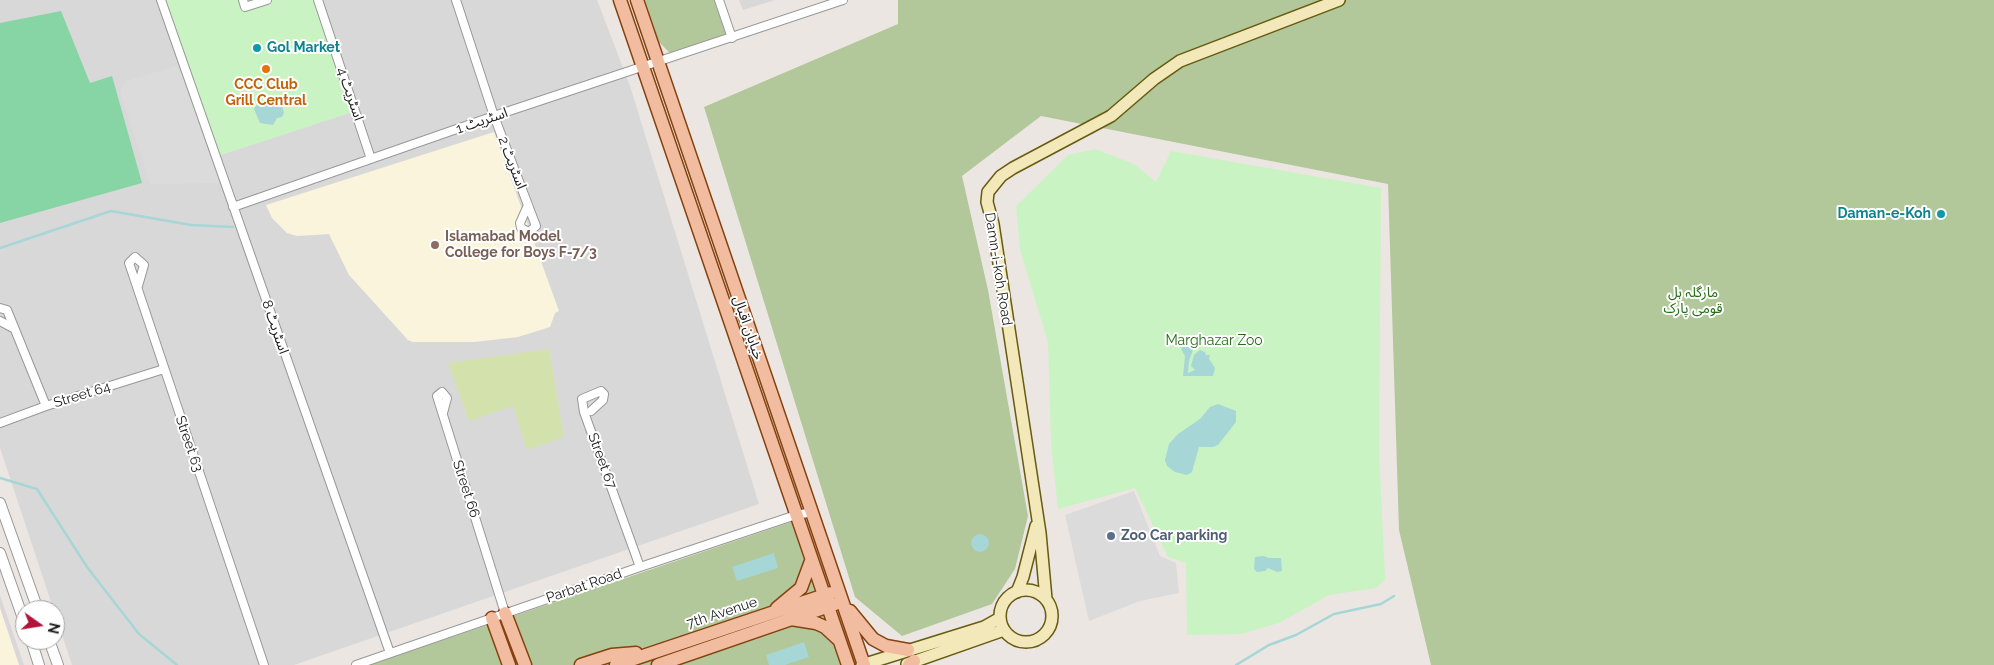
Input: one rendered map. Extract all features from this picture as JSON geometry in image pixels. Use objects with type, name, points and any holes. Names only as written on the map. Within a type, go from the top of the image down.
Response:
[{"type":"main road","name":"خیابان اقبال","points":[[620,0],[848,665]]},
{"type":"main road","name":"خیابان اقبال","points":[[637,0],[715,235],[813,512],[863,665]]},
{"type":"main road","name":"Damn-i-koh Road","points":[[1046,599],[1037,521],[993,224],[987,202],[988,192],[1001,176],[1013,168],[1110,116],[1154,79],[1180,61],[1339,0]]},
{"type":"main road","points":[[1017,592],[1032,591],[1046,599],[1051,608],[1052,619],[1049,630],[1043,636],[1026,642],[1010,636],[1004,630],[1000,618],[1004,602],[1017,592],[1023,577],[1037,521]]},
{"type":"main road","points":[[771,613],[801,588],[812,561]]},
{"type":"main road","points":[[840,596],[873,639],[909,660]]},
{"type":"main road","name":"7th Avenue","points":[[660,665],[788,619],[840,596]]},
{"type":"main road","name":"7th Avenue","points":[[616,665],[771,613],[826,601]]},
{"type":"main road","points":[[506,613],[525,665]]},
{"type":"main road","points":[[492,618],[509,665]]},
{"type":"main road","points":[[909,660],[1000,618]]},
{"type":"main road","points":[[788,619],[816,623],[825,627],[838,639]]},
{"type":"main road","points":[[863,665],[909,660],[1004,630]]},
{"type":"main road","points":[[580,665],[612,655],[655,651]]},
{"type":"street","name":"اسٹریٹ 8","points":[[161,0],[390,653]]},
{"type":"street","points":[[244,4],[267,0]]},
{"type":"street","name":"اسٹریٹ 4","points":[[318,0],[372,159]]},
{"type":"street","name":"اسٹریٹ 2","points":[[456,0],[494,116],[536,226],[529,232],[521,228],[520,223],[528,205]]},
{"type":"street","points":[[719,0],[732,38]]},
{"type":"street","name":"اسٹریٹ 1","points":[[233,207],[494,116],[843,0]]},
{"type":"street","name":"Street 63","points":[[138,286],[144,265],[136,257],[128,263],[264,665]]},
{"type":"street","points":[[0,308],[7,310],[46,406]]},
{"type":"street","points":[[0,321],[13,328]]},
{"type":"street","name":"Street 64","points":[[0,423],[46,406],[164,369]]},
{"type":"street","name":"Street 67","points":[[591,411],[604,400],[604,394],[601,390],[582,399],[584,412],[640,567]]},
{"type":"street","name":"Street 66","points":[[443,413],[447,398],[442,392],[436,396],[506,613]]},
{"type":"street","points":[[0,503],[34,600]]},
{"type":"street","name":"Parbat Road","points":[[356,665],[640,567],[796,515],[813,512]]},
{"type":"street","points":[[0,553],[17,600]]},
{"type":"street","points":[[34,650],[39,665]]},
{"type":"street","points":[[53,650],[58,665]]},
{"type":"shaded area","points":[[0,0],[597,0],[630,86],[759,504],[294,665],[72,665],[65,644],[65,600],[50,600],[0,448]]},
{"type":"shaded area","points":[[739,0],[775,0],[743,10]]},
{"type":"shaded area","points":[[176,66],[184,76],[222,183],[150,184],[120,91],[126,81]]},
{"type":"shaded area","name":"Islamabad Model College for Boys F-7/3","points":[[494,132],[559,311],[555,313],[550,327],[518,337],[474,342],[413,342],[408,340],[349,275],[329,234],[297,236],[287,233],[272,218],[266,205]]},
{"type":"shaded area","name":"Zoo Car parking","points":[[1134,491],[1160,556],[1176,563],[1179,593],[1140,601],[1089,621],[1065,515]]},
{"type":"shaded area","points":[[0,595],[15,639],[15,650],[19,650],[24,665],[0,665]]},
{"type":"shaded area","points":[[0,608],[19,665],[0,665]]},
{"type":"green space","points":[[161,0],[243,0],[246,7],[267,0],[318,0],[356,111],[215,157]]},
{"type":"green space","points":[[645,0],[714,0],[726,34],[671,54],[659,42]]},
{"type":"green space","name":"مارگلہ ہل قومی پارک","points":[[898,0],[1994,0],[1994,665],[1431,665],[1399,530],[1388,184],[1041,116],[962,176],[988,290],[1028,516],[1015,569],[992,604],[902,636],[855,597],[704,107],[898,24]]},
{"type":"green space","points":[[61,11],[90,83],[112,76],[142,183],[0,223],[0,23]]},
{"type":"green space","name":"Marghazar Zoo","points":[[1095,149],[1134,164],[1156,182],[1171,151],[1381,188],[1379,451],[1385,580],[1376,588],[1329,595],[1279,623],[1241,634],[1187,635],[1186,563],[1168,557],[1135,488],[1058,509],[1051,443],[1048,342],[1020,250],[1016,206],[1068,155]]},
{"type":"green space","points":[[549,349],[564,437],[527,450],[513,406],[469,421],[448,363]]},
{"type":"green space","points":[[791,522],[840,665],[369,665]]},
{"type":"water","points":[[259,101],[282,106],[284,113],[282,117],[277,118],[273,125],[260,123],[254,109]]},
{"type":"water","points":[[1183,345],[1194,347],[1189,361],[1188,373],[1195,370],[1191,366],[1194,355],[1200,350],[1205,352],[1206,355],[1210,355],[1209,359],[1215,368],[1213,376],[1183,376],[1185,356],[1181,349]]},
{"type":"water","points":[[1218,404],[1236,411],[1236,422],[1218,445],[1199,447],[1192,472],[1187,475],[1175,472],[1167,466],[1165,460],[1169,444],[1178,434],[1200,419],[1210,407]]},
{"type":"water","points":[[980,534],[986,537],[989,543],[986,549],[980,552],[974,549],[971,543],[974,537]]},
{"type":"water","points":[[774,553],[778,568],[737,581],[732,567]]},
{"type":"water","points":[[1255,557],[1281,558],[1282,571],[1277,572],[1268,568],[1265,571],[1257,572],[1254,569]]},
{"type":"water","points":[[804,642],[809,657],[785,665],[769,665],[766,655]]},
{"type":"waterway","points":[[0,248],[111,211],[191,225],[233,227]]},
{"type":"waterway","points":[[0,478],[37,489],[87,567],[139,634],[177,665]]},
{"type":"waterway","points":[[1236,665],[1269,645],[1296,635],[1334,614],[1381,604],[1394,596]]},
{"type":"place","name":"Gol Market","points":[[257,48]]},
{"type":"place","name":"CCC Club Grill Central","points":[[266,69]]},
{"type":"place","name":"Daman-e-Koh","points":[[1941,214]]},
{"type":"place","name":"Islamabad Model College for Boys F-7/3","points":[[435,245]]},
{"type":"place","name":"Zoo Car parking","points":[[1111,536]]}]
